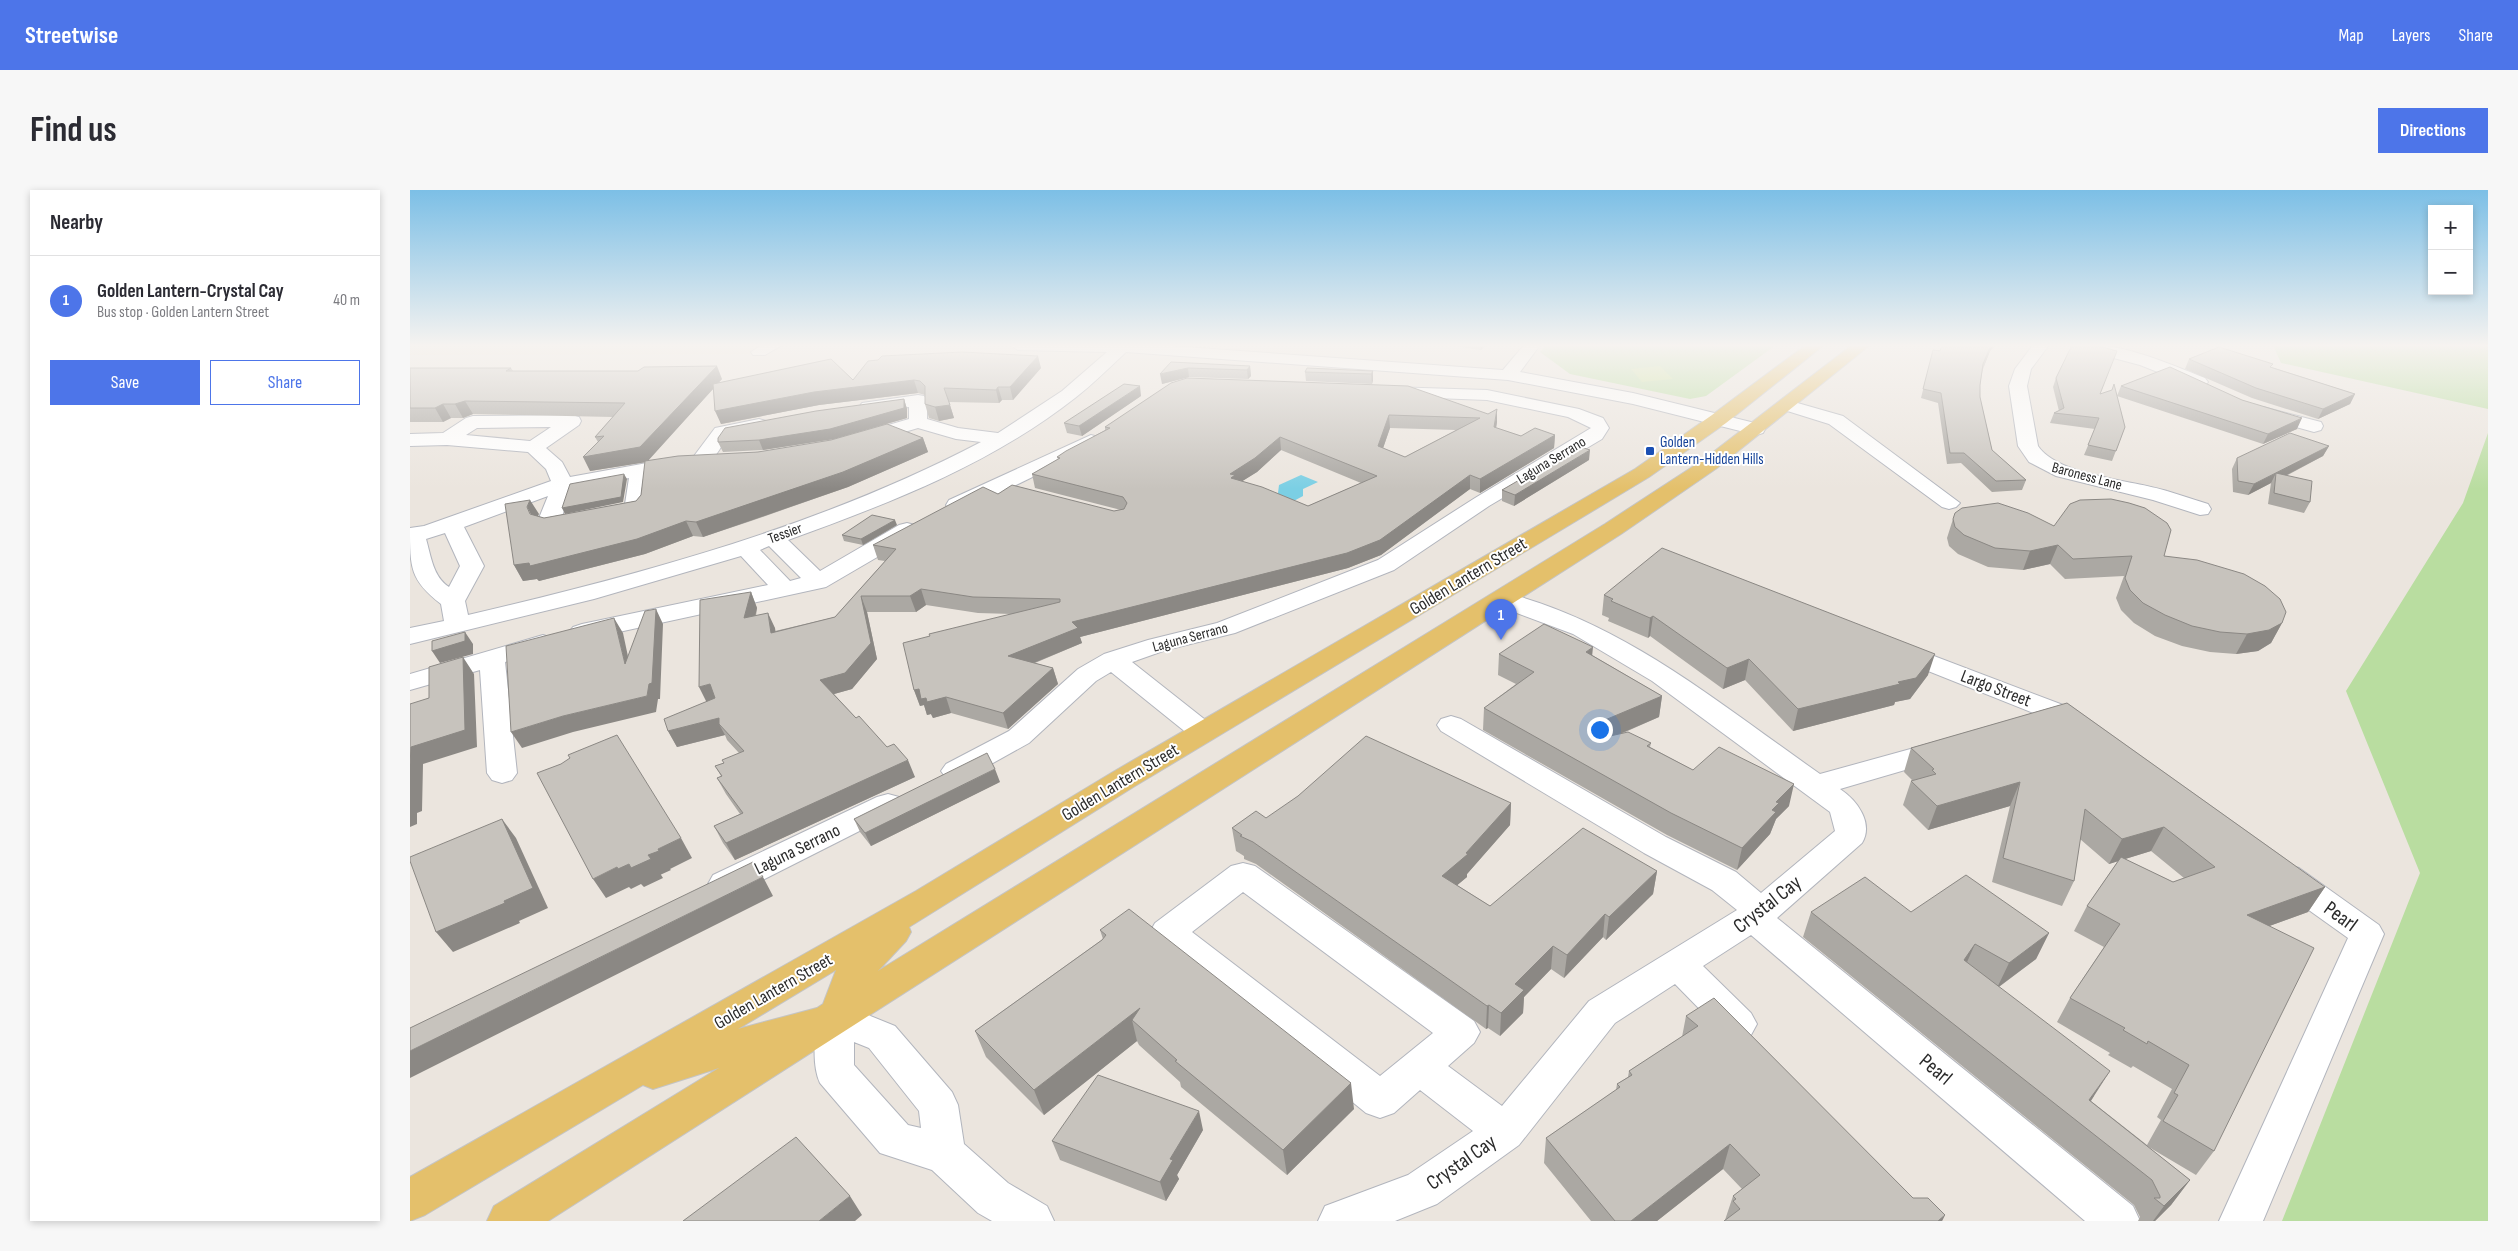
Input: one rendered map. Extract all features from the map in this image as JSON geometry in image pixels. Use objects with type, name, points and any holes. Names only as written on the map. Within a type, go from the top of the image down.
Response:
[{"type":"main road","name":"Golden Lantern Street","points":[[410,1200],[614,1084],[928,900],[1124,779],[1642,472],[1753,393]]},
{"type":"main road","name":"Golden Lantern Street","points":[[509,1221],[836,1018],[1620,524],[1710,464],[1802,393]]},
{"type":"main road","points":[[614,1084],[715,1054],[773,1032],[836,1018],[850,979],[872,952],[928,900]]},
{"type":"street","name":"Tessier","points":[[410,636],[606,589],[773,538],[915,482],[1000,439],[1071,393]]},
{"type":"street","name":"Laguna Serrano","points":[[938,780],[1019,736],[1087,675],[1113,660],[1157,645],[1226,628],[1386,565],[1482,502],[1594,435],[1600,428],[1596,422],[1573,413],[1486,395],[1430,393]]},
{"type":"street","points":[[1611,393],[1719,419],[1756,430]]},
{"type":"street","name":"Baroness Lane","points":[[2019,393],[2028,446],[2036,458],[2063,472],[2160,495],[2200,510]]},
{"type":"street","points":[[849,409],[918,400],[918,422]]},
{"type":"street","points":[[2244,404],[2314,426]]},
{"type":"street","points":[[1787,405],[1836,420],[1948,503]]},
{"type":"street","points":[[701,460],[722,432],[780,421]]},
{"type":"street","points":[[447,439],[474,422],[572,422],[534,447]]},
{"type":"street","points":[[845,443],[918,422],[956,433],[1000,439]]},
{"type":"street","points":[[410,682],[575,634],[818,582],[934,516],[1089,442],[1112,426]]},
{"type":"street","points":[[410,440],[447,439],[534,447],[555,466],[563,484],[548,523],[635,509],[640,468]]},
{"type":"street","points":[[453,601],[431,586],[412,535],[563,484],[640,468],[701,460],[728,459]]},
{"type":"street","points":[[998,486],[1026,494]]},
{"type":"street","points":[[451,523],[472,566],[453,601],[458,625]]},
{"type":"street","points":[[773,538],[818,582]]},
{"type":"street","points":[[745,547],[785,590]]},
{"type":"street","name":"Crystal Cay","points":[[1340,1221],[1422,1190],[1505,1132],[1602,1012],[1757,915],[1851,835],[1849,818],[1842,805],[1662,675],[1582,629],[1502,599]]},
{"type":"street","name":"Largo Street","points":[[1874,641],[2062,714]]},
{"type":"street","points":[[492,659],[502,773]]},
{"type":"street","points":[[1113,660],[1203,732]]},
{"type":"street","points":[[2062,714],[2102,743]]},
{"type":"street","name":"Largo Street","points":[[2024,725],[2062,714]]},
{"type":"street","name":"Pearl","points":[[1451,725],[1655,845],[1724,880],[1757,915],[2118,1221]]},
{"type":"street","points":[[1815,786],[1967,742]]},
{"type":"street","name":"Laguna Serrano","points":[[705,893],[911,793]]},
{"type":"street","name":"Pearl","points":[[2241,1221],[2367,934],[2262,859]]},
{"type":"street","points":[[1243,875],[1461,1032],[1420,1067],[1380,1100],[1167,932],[1243,875]]},
{"type":"street","points":[[1679,965],[1761,1048]]},
{"type":"street","points":[[945,1154],[938,1105],[882,1037],[836,1018],[834,1071],[895,1140],[945,1154],[993,1198],[1032,1221]]},
{"type":"street","points":[[1420,1067],[1505,1132]]},
{"type":"green space","points":[[1662,393],[1710,393],[1706,396],[1690,399]]},
{"type":"green space","points":[[2417,393],[2488,393],[2488,409]]},
{"type":"green space","points":[[2488,433],[2488,1221],[2282,1221],[2420,873],[2346,691],[2463,503]]},
{"type":"water","points":[[1301,475],[1318,482],[1303,489],[1303,496],[1290,503],[1274,496],[1278,493],[1279,485]]},
{"type":"building","points":[[410,393],[691,393],[640,447],[583,457],[604,436],[595,437],[625,403],[465,401],[455,404],[443,404],[435,408],[410,408]]},
{"type":"building","points":[[714,393],[808,393],[715,411]]},
{"type":"building","points":[[925,393],[946,393],[950,405],[935,407],[925,404]]},
{"type":"building","points":[[1110,393],[1129,393],[1079,426],[1064,423]]},
{"type":"building","points":[[1156,393],[1428,393],[1488,414],[1497,409],[1494,427],[1521,436],[1535,428],[1555,435],[1480,479],[1470,475],[1380,540],[1347,553],[1072,622],[1078,628],[1008,656],[1053,668],[1003,713],[946,697],[927,702],[926,698],[921,699],[919,689],[914,690],[903,643],[930,636],[929,634],[1060,602],[1060,599],[973,597],[921,589],[910,596],[861,596],[871,643],[845,673],[820,680],[856,718],[859,716],[887,747],[894,744],[908,760],[726,843],[714,826],[743,813],[717,778],[722,776],[715,766],[724,763],[722,760],[744,751],[719,724],[719,718],[668,731],[664,719],[715,698],[710,684],[699,687],[700,600],[751,592],[744,618],[768,613],[771,633],[835,617],[896,549],[873,545],[983,487],[998,494],[1012,485],[1114,511],[1124,509],[1127,503],[1123,497],[1032,474],[1060,458],[1057,457],[1066,451],[1110,428],[1105,427]],"holes":[[[1389,415],[1480,418],[1405,457],[1378,446]],[[1280,437],[1377,476],[1308,506],[1262,487],[1231,478],[1235,475],[1230,474],[1255,458]]]},
{"type":"building","points":[[1941,393],[1980,393],[1992,450],[2026,480],[1996,481],[1964,453],[1950,453]]},
{"type":"building","points":[[2060,393],[2116,393],[2125,427],[2116,451],[2088,445],[2099,418],[2054,413],[2064,408]]},
{"type":"building","points":[[2143,393],[2227,393],[2242,400],[2302,418],[2268,434]]},
{"type":"building","points":[[2272,393],[2355,394],[2323,409]]},
{"type":"building","points":[[904,399],[904,408],[830,429],[759,440],[718,442],[718,438],[725,428],[816,411]]},
{"type":"building","points":[[887,424],[923,438],[843,472],[696,522],[686,521],[637,539],[530,566],[529,563],[514,565],[505,504],[530,500],[527,507],[530,514],[544,518],[636,501],[641,495],[645,461],[678,456],[758,452],[831,440]]},
{"type":"building","points":[[2290,433],[2329,446],[2254,484],[2238,481],[2237,458]]},
{"type":"building","points":[[1578,446],[1590,450],[1515,495],[1502,490]]},
{"type":"building","points":[[2276,473],[2312,481],[2310,502],[2274,493]]},
{"type":"building","points":[[624,474],[621,497],[562,508],[570,484]]},
{"type":"building","points":[[2111,499],[2145,508],[2167,523],[2171,530],[2164,556],[2197,560],[2244,574],[2265,586],[2280,599],[2286,612],[2282,623],[2269,630],[2247,634],[2220,632],[2192,626],[2165,615],[2143,603],[2130,590],[2125,578],[2132,556],[2073,559],[2058,545],[2030,551],[1995,548],[1964,535],[1955,527],[1953,519],[1955,513],[1962,508],[1998,503],[2028,513],[2054,526],[2070,504],[2080,500]]},
{"type":"building","points":[[872,515],[895,520],[861,539],[842,535]]},
{"type":"building","points":[[1662,548],[1935,654],[1916,678],[1898,682],[1900,684],[1798,709],[1749,659],[1727,668],[1653,616],[1650,618],[1611,601],[1613,599],[1604,595]]},
{"type":"building","points":[[656,609],[652,683],[649,684],[647,696],[563,716],[511,732],[506,646],[614,618],[625,664],[645,611]]},
{"type":"building","points":[[1544,624],[1593,647],[1586,652],[1662,696],[1605,720],[1610,736],[1628,732],[1651,743],[1647,746],[1693,770],[1719,747],[1794,784],[1776,802],[1779,803],[1772,810],[1776,812],[1742,848],[1671,813],[1484,708],[1534,672],[1499,654]]},
{"type":"building","points":[[465,632],[465,641],[432,651],[432,641]]},
{"type":"building","points":[[463,657],[465,730],[411,747],[410,765],[410,704],[429,698],[429,667]]},
{"type":"building","points":[[2067,703],[2325,887],[2247,915],[2314,948],[2214,1151],[2163,1121],[2178,1095],[2174,1093],[2189,1065],[2148,1041],[2147,1044],[2123,1030],[2125,1028],[2070,998],[2120,924],[2087,906],[2121,857],[2173,882],[2215,867],[2164,827],[2122,839],[2085,809],[2074,881],[2003,858],[2020,782],[1937,806],[1911,781],[1936,774],[1932,770],[1934,769],[1911,748]]},
{"type":"building","points":[[617,735],[681,838],[648,855],[651,859],[631,868],[629,864],[618,869],[617,867],[593,879],[537,773],[561,764],[570,758],[568,755]]},
{"type":"building","points":[[1366,736],[1511,803],[1466,853],[1468,854],[1442,876],[1490,906],[1583,828],[1657,871],[1609,917],[1605,914],[1567,955],[1553,946],[1515,984],[1524,990],[1501,1013],[1489,1005],[1487,1006],[1253,842],[1240,836],[1242,835],[1232,828],[1256,811],[1266,818],[1298,796]]},
{"type":"building","points":[[987,753],[995,769],[865,833],[854,819]]},
{"type":"building","points":[[502,819],[533,888],[504,901],[505,903],[436,932],[410,857]]},
{"type":"building","points":[[753,862],[763,877],[410,1051],[410,1028]]},
{"type":"building","points":[[1966,875],[2049,933],[2009,963],[1975,944],[1964,960],[2110,1071],[2089,1100],[2190,1180],[2164,1206],[2154,1198],[2160,1198],[2160,1196],[2152,1180],[1811,912],[1865,877],[1911,912]]},
{"type":"building","points":[[1129,909],[1351,1083],[1283,1150],[1175,1061],[1177,1060],[1132,1020],[1140,1008],[1034,1090],[975,1031],[1102,940],[1106,935],[1100,930]]},
{"type":"building","points":[[1714,998],[1913,1198],[1928,1198],[1945,1215],[1938,1221],[1724,1221],[1740,1209],[1733,1201],[1736,1199],[1733,1196],[1760,1175],[1730,1144],[1631,1221],[1615,1221],[1546,1138],[1620,1087],[1617,1084],[1632,1075],[1629,1071],[1698,1026],[1686,1016]]},
{"type":"building","points":[[1098,1075],[1199,1111],[1170,1159],[1173,1160],[1160,1182],[1052,1141]]},
{"type":"building","points":[[796,1137],[850,1196],[819,1221],[683,1221]]},
{"type":"place","name":"Golden Lantern-Hidden Hills","points":[[1650,451]]},
{"type":"place","name":"Golden Lantern-Crystal Cay","points":[[1501,640]]}]
